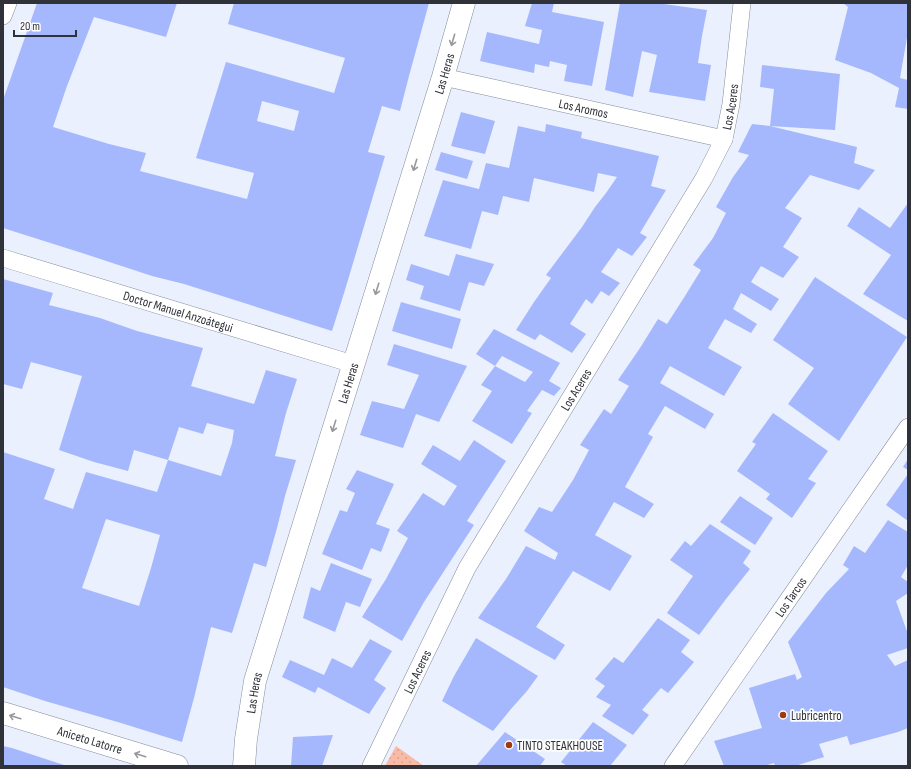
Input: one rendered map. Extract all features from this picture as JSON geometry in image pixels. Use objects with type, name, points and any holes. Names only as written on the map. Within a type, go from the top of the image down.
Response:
[{"type":"street","points":[[3,16],[8,3]]},
{"type":"street","name":"Las Heras","points":[[244,766],[246,739],[255,681],[443,77],[464,3]]},
{"type":"street","name":"Los Aceres","points":[[371,766],[467,568],[704,178],[724,139],[731,104],[742,3]]},
{"type":"street","name":"Los Aromos","points":[[443,77],[724,139]]},
{"type":"street","name":"Doctor Manuel Anzoátegui","points":[[3,258],[353,364]]},
{"type":"street","name":"Los Tarcos","points":[[673,766],[908,428]]},
{"type":"street","name":"Aniceto Latorre","points":[[3,713],[177,766]]},
{"type":"shaded area","points":[[396,746],[424,766],[385,766]]},
{"type":"building","points":[[37,3],[177,3],[166,37],[94,17],[67,86],[53,127],[109,144],[146,153],[140,171],[247,199],[254,173],[196,158],[226,62],[334,93],[345,58],[228,24],[234,3],[429,3],[400,111],[382,106],[368,152],[385,156],[332,331],[184,284],[152,276],[3,228],[3,100]],"holes":[[[262,101],[299,111],[294,131],[257,121]]]},
{"type":"building","points":[[532,3],[554,3],[552,12],[604,22],[592,86],[564,81],[567,65],[550,61],[549,67],[535,64],[534,73],[480,61],[487,32],[539,44],[542,30],[525,26]]},
{"type":"building","points":[[620,3],[657,3],[707,10],[698,63],[711,65],[705,101],[649,92],[657,55],[642,51],[633,97],[605,90]]},
{"type":"building","points":[[843,3],[908,3],[908,32],[900,78],[908,80],[908,109],[895,107],[899,88],[871,73],[835,60],[848,7]]},
{"type":"building","points":[[762,65],[840,74],[835,130],[770,126],[774,89],[760,87]]},
{"type":"building","points":[[461,112],[495,121],[485,154],[451,146]]},
{"type":"building","points":[[546,124],[582,132],[581,138],[659,156],[651,186],[666,190],[640,233],[647,237],[632,256],[618,248],[601,272],[620,283],[609,296],[601,291],[592,304],[586,299],[570,324],[586,334],[572,353],[540,334],[535,340],[516,330],[551,278],[546,275],[617,177],[598,173],[594,192],[534,178],[529,202],[503,196],[498,215],[482,211],[471,249],[424,236],[443,180],[479,189],[486,163],[509,168],[518,126],[545,132]]},
{"type":"building","points":[[752,124],[770,126],[857,147],[854,163],[875,170],[859,190],[810,175],[785,208],[802,218],[783,247],[799,257],[783,278],[761,266],[751,282],[779,299],[771,311],[741,293],[733,309],[757,324],[751,333],[725,319],[708,348],[742,367],[724,396],[670,366],[660,383],[714,414],[705,429],[665,406],[648,434],[653,437],[625,487],[654,504],[644,518],[614,502],[595,535],[632,556],[610,591],[573,571],[536,627],[565,645],[555,660],[478,618],[506,579],[526,546],[555,560],[558,553],[524,531],[539,507],[552,512],[573,480],[589,450],[580,445],[604,409],[611,414],[629,386],[618,380],[658,319],[667,324],[701,270],[693,265],[713,238],[726,213],[716,207],[733,177],[749,155],[738,152]]},
{"type":"building","points":[[441,152],[473,161],[467,179],[435,170]]},
{"type":"building","points":[[908,203],[908,321],[863,294],[891,255],[847,226],[859,207],[890,228]]},
{"type":"building","points":[[456,254],[494,264],[484,286],[469,282],[460,311],[420,299],[424,286],[406,280],[411,264],[449,276]]},
{"type":"building","points":[[815,277],[907,337],[839,441],[788,404],[814,368],[773,340]]},
{"type":"building","points":[[3,279],[53,293],[49,305],[100,318],[137,331],[203,348],[191,386],[254,404],[266,370],[297,379],[286,413],[275,456],[296,460],[266,567],[254,563],[232,633],[211,627],[182,742],[3,687],[3,452],[55,469],[44,499],[73,509],[86,472],[157,492],[168,460],[134,450],[128,471],[94,462],[59,450],[82,376],[31,362],[22,389],[3,384]],"holes":[[[207,423],[234,430],[232,443],[221,476],[168,460],[179,427],[203,434]],[[106,519],[160,535],[139,606],[82,588]]]},
{"type":"building","points":[[401,302],[461,319],[452,349],[392,331]]},
{"type":"building","points":[[494,329],[560,363],[549,381],[561,388],[554,396],[542,390],[527,411],[532,413],[512,444],[472,421],[492,391],[481,385],[495,366],[476,354]],"holes":[[[502,356],[533,372],[525,382],[495,366]]]},
{"type":"building","points":[[394,344],[467,366],[439,422],[416,414],[403,448],[360,435],[372,401],[404,409],[419,375],[387,365]]},
{"type":"building","points":[[773,413],[828,451],[808,479],[816,483],[792,518],[766,499],[770,494],[737,471],[756,444],[752,442]]},
{"type":"building","points":[[474,440],[506,461],[467,521],[474,525],[424,602],[402,641],[362,617],[386,579],[408,538],[397,531],[423,493],[444,506],[457,486],[421,464],[433,445],[460,461]]},
{"type":"building","points":[[908,459],[908,470],[903,467]]},
{"type":"building","points":[[357,470],[394,484],[376,524],[390,529],[381,552],[371,548],[362,570],[322,554],[340,510],[347,512],[355,493],[346,489]]},
{"type":"building","points":[[908,474],[908,521],[886,505]]},
{"type":"building","points":[[740,496],[773,518],[755,545],[720,522]]},
{"type":"building","points":[[888,520],[908,532],[908,565],[901,577],[908,582],[908,593],[896,601],[908,634],[908,648],[887,655],[895,666],[908,660],[908,728],[850,745],[847,736],[819,744],[824,757],[795,766],[775,766],[774,763],[764,766],[724,766],[714,741],[762,728],[749,688],[795,674],[797,680],[802,677],[788,642],[826,593],[849,569],[843,565],[854,546],[865,553]]},
{"type":"building","points":[[710,524],[751,551],[743,563],[750,569],[699,635],[667,613],[693,576],[670,560],[685,541],[691,546]]},
{"type":"building","points":[[331,563],[372,579],[360,607],[346,602],[335,632],[303,618],[311,587],[320,591]]},
{"type":"building","points":[[658,618],[690,640],[681,652],[694,662],[668,693],[661,688],[642,710],[649,715],[633,735],[602,716],[611,705],[596,697],[605,686],[595,679],[614,657],[623,663]]},
{"type":"building","points":[[476,638],[538,676],[493,731],[442,701],[454,676]]},
{"type":"building","points":[[370,639],[392,651],[374,680],[386,688],[369,714],[318,687],[315,693],[282,677],[290,660],[324,675],[332,658],[352,668]]},
{"type":"building","points":[[593,722],[627,745],[610,766],[567,766],[561,762]]},
{"type":"building","name":"TINTO STEAKHOUSE","points":[[505,732],[545,759],[540,766],[476,766]]},
{"type":"building","points":[[333,735],[322,766],[291,766],[293,737]]},
{"type":"building","points":[[3,746],[12,748],[67,766],[3,766]]},
{"type":"place","name":"Lubricentro","points":[[783,715]]},
{"type":"place","name":"TINTO STEAKHOUSE","points":[[509,745]]}]
